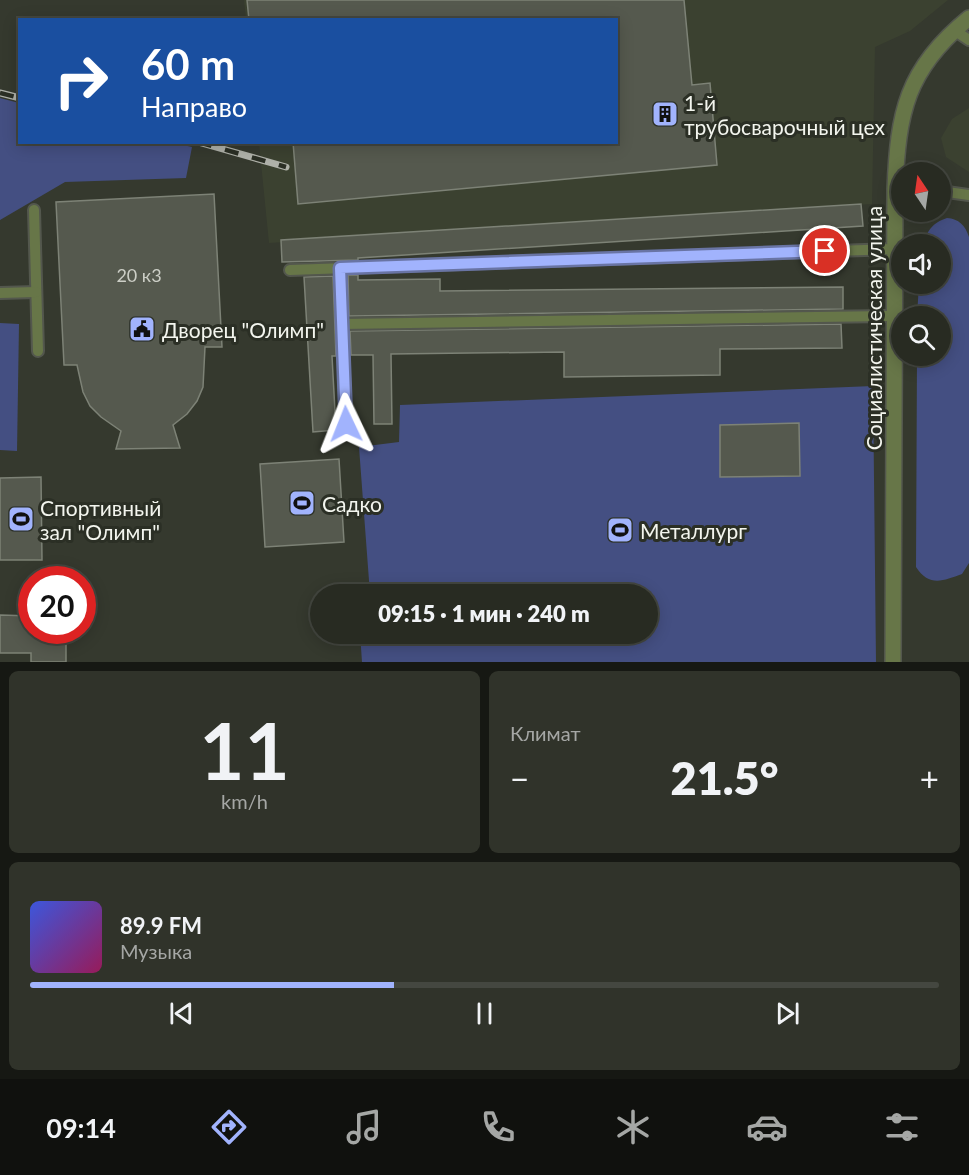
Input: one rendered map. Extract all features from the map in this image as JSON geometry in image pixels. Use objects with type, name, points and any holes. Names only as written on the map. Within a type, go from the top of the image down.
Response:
[{"type":"street","name":"Социалистическая улица","points":[[898,162],[898,134],[904,104],[924,68],[954,30],[969,18]]},
{"type":"street","name":"Социалистическая улица","points":[[893,662],[894,294]]},
{"type":"lane","points":[[954,30],[969,40]]},
{"type":"lane","points":[[951,192],[969,195]]},
{"type":"lane","points":[[34,210],[38,351]]},
{"type":"lane","points":[[290,270],[891,249]]},
{"type":"lane","points":[[340,268],[346,424]]},
{"type":"lane","points":[[0,292],[36,292]]},
{"type":"lane","points":[[342,324],[889,316]]},
{"type":"shaded area","points":[[244,0],[948,0],[910,31],[875,47],[872,204],[269,243],[259,144],[618,144],[618,18],[246,18]]},
{"type":"shaded area","points":[[0,98],[18,103],[18,144],[178,144],[192,147],[186,178],[65,182],[0,220]]},
{"type":"shaded area","points":[[969,108],[969,172],[946,157],[941,138],[952,119]]},
{"type":"shaded area","points":[[951,219],[961,223],[969,237],[969,563],[962,574],[937,581],[926,578],[916,567],[917,366],[951,366],[951,306],[918,306],[918,294],[951,294],[951,234],[928,234],[938,222],[951,222]]},
{"type":"shaded area","points":[[0,323],[19,324],[17,451],[0,450]]},
{"type":"shaded area","name":"Металлург","points":[[873,386],[876,662],[362,662],[361,644],[658,644],[658,584],[369,584],[359,447],[399,442],[400,405]]},
{"type":"building","name":"1-й трубосварочный цех","points":[[247,0],[684,0],[692,85],[710,83],[717,165],[298,204],[293,144],[618,144],[618,18],[249,18]]},
{"type":"building","name":"Дворец \"Олимп\"","points":[[214,194],[222,347],[205,347],[203,387],[197,401],[187,414],[173,425],[180,448],[116,449],[121,431],[90,406],[83,392],[77,365],[64,365],[56,202]]},
{"type":"building","points":[[861,204],[863,226],[358,258],[358,260],[282,262],[281,240]]},
{"type":"building","points":[[348,275],[358,275],[358,280],[440,279],[440,291],[843,287],[843,309],[349,316]]},
{"type":"building","points":[[333,276],[336,356],[332,356],[336,430],[313,432],[304,277]]},
{"type":"building","points":[[841,324],[842,348],[720,349],[720,375],[564,377],[564,352],[391,354],[392,424],[374,424],[373,355],[351,355],[350,331]]},
{"type":"building","points":[[799,423],[800,476],[720,477],[720,425]]},
{"type":"building","name":"Садко","points":[[339,459],[344,542],[265,547],[260,464]]},
{"type":"building","name":"Спортивный зал \"Олимп\"","points":[[41,477],[42,560],[0,560],[0,478]]},
{"type":"building","points":[[0,615],[18,616],[18,644],[66,644],[66,662],[31,662],[31,653],[0,653]]},
{"type":"railway","points":[[0,93],[18,98]]},
{"type":"railway","points":[[205,144],[286,167]]},
{"type":"place","name":"1-й трубосварочный цех","points":[[665,114]]},
{"type":"place","name":"Дворец \"Олимп\"","points":[[142,329]]},
{"type":"place","name":"Садко","points":[[302,503]]},
{"type":"place","name":"Спортивный зал \"Олимп\"","points":[[21,519]]},
{"type":"place","name":"Металлург","points":[[620,530]]},
{"type":"route","points":[[346,424],[340,268],[825,251]]}]
